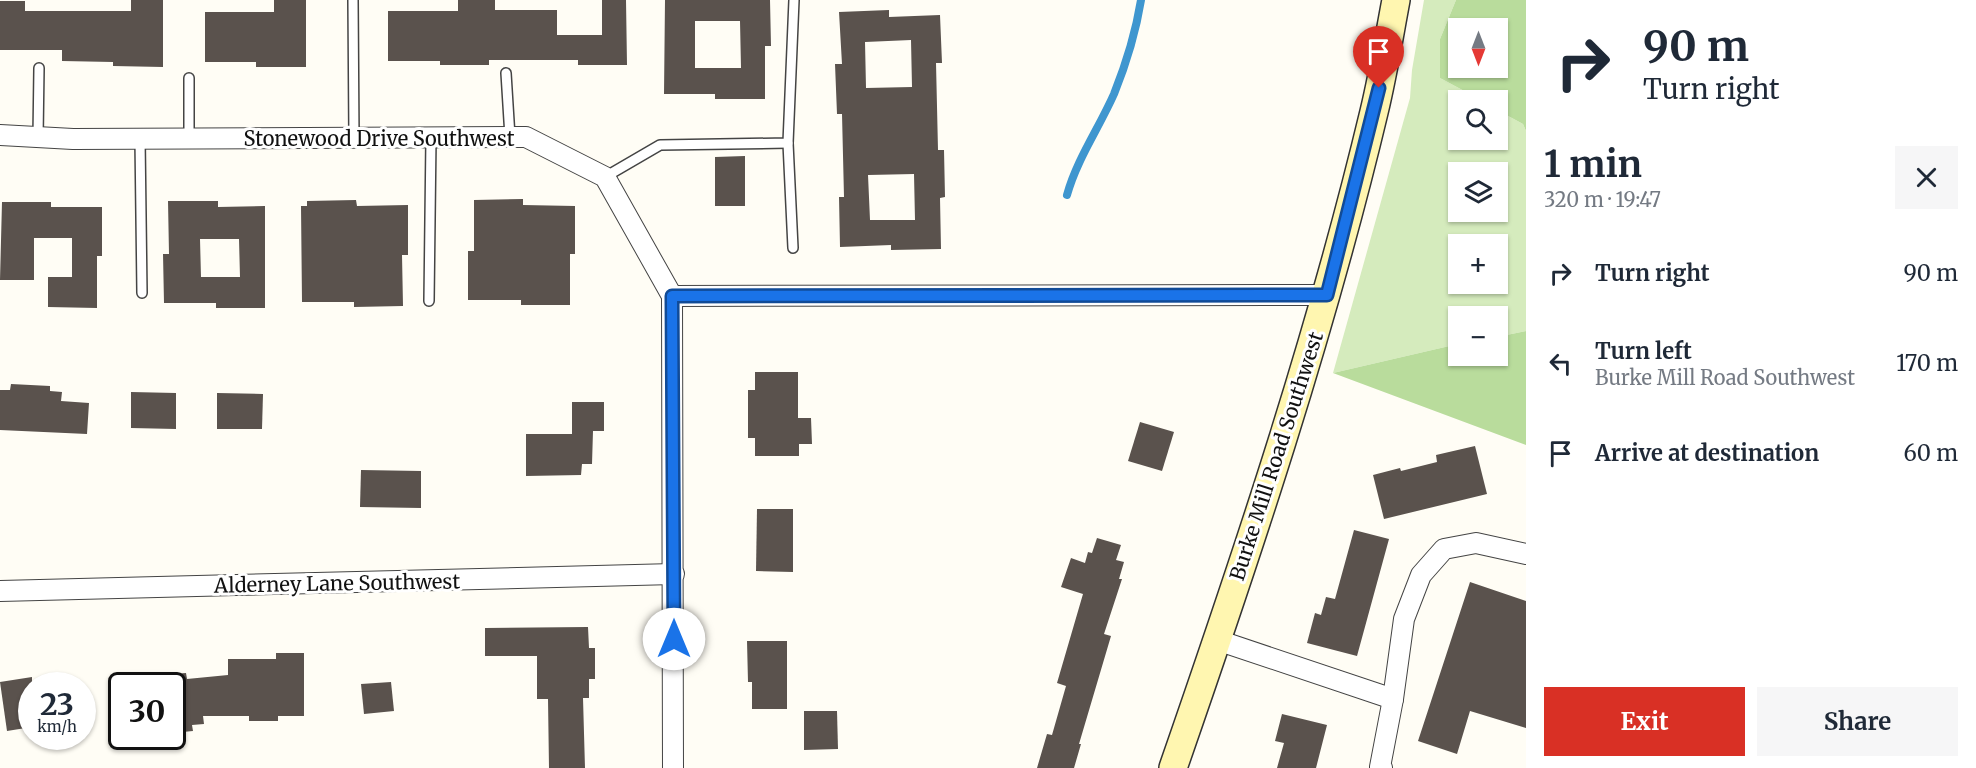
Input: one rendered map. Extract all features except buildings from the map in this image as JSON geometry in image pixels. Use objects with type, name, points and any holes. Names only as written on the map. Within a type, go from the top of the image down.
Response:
[{"type":"street","name":"Burke Mill Road Southwest","points":[[1173,768],[1218,640],[1327,295],[1375,110],[1396,0]]},
{"type":"street","name":"Stonewood Drive Southwest","points":[[0,135],[73,139],[526,138],[605,177]]},
{"type":"street","points":[[605,177],[672,296],[673,768]]},
{"type":"street","points":[[672,296],[1327,295]]},
{"type":"street","points":[[1382,768],[1380,767],[1393,699],[1404,619],[1421,575],[1444,549],[1476,543],[1526,554]]},
{"type":"street","name":"Alderney Lane Southwest","points":[[0,591],[674,574]]},
{"type":"street","points":[[1218,640],[1393,699]]},
{"type":"lane","points":[[353,0],[354,138]]},
{"type":"lane","points":[[794,0],[788,142],[794,248]]},
{"type":"lane","points":[[38,137],[39,68]]},
{"type":"lane","points":[[506,73],[510,138]]},
{"type":"lane","points":[[189,78],[189,139]]},
{"type":"lane","points":[[429,301],[431,138]]},
{"type":"lane","points":[[140,139],[142,293]]},
{"type":"lane","points":[[605,177],[660,146],[788,142]]},
{"type":"green space","points":[[1424,0],[1456,0],[1440,39],[1440,78],[1462,90],[1448,90],[1448,150],[1508,150],[1508,116],[1523,124],[1526,131],[1526,331],[1508,335],[1508,306],[1448,306],[1448,346],[1333,373],[1410,98],[1412,70]]},
{"type":"green space","points":[[1456,0],[1526,0],[1526,131],[1523,124],[1508,116],[1508,90],[1462,90],[1440,78],[1440,39],[1448,20],[1448,78],[1508,78],[1508,18],[1449,18]]},
{"type":"green space","points":[[1526,331],[1526,445],[1333,373],[1448,346],[1448,366],[1508,366],[1508,335]]},
{"type":"waterway","points":[[1067,195],[1076,169],[1114,94],[1133,35],[1141,0]]},
{"type":"route","points":[[674,639],[672,296],[1327,295],[1379,88]]}]
